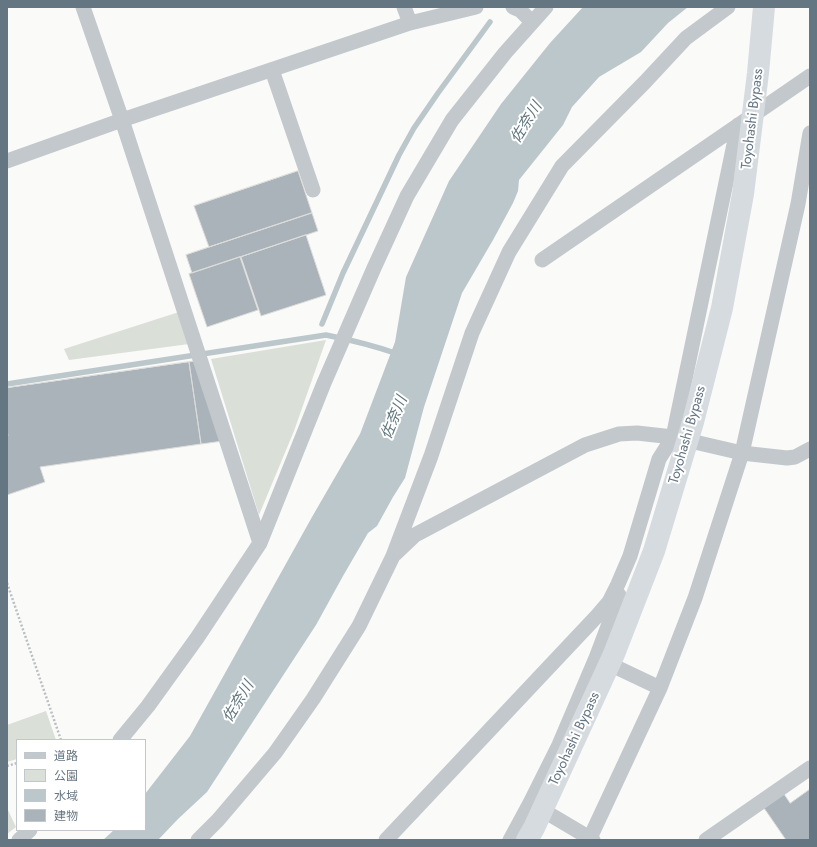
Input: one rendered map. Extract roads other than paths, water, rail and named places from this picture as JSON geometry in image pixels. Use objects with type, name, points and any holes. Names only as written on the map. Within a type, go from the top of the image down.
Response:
[{"type":"highway","name":"Toyohashi Bypass","points":[[527,840],[534,828],[614,654],[654,551],[693,422],[722,308],[743,194],[758,73],[764,7]]},
{"type":"highway","name":"Toyohashi Bypass","points":[[541,840],[624,658],[664,554],[703,423],[731,310],[754,196],[770,76],[776,7]]},
{"type":"street","points":[[83,7],[122,120],[260,543]]},
{"type":"street","points":[[404,7],[410,23]]},
{"type":"street","points":[[7,161],[122,120],[410,23],[476,7]]},
{"type":"street","points":[[513,7],[520,10],[532,22]]},
{"type":"street","points":[[121,739],[148,706],[197,638],[260,543],[324,383],[407,196],[452,120],[505,53],[546,7]]},
{"type":"street","points":[[198,840],[218,820],[275,753],[313,699],[359,626],[393,556],[430,456],[472,333],[509,252],[558,172],[562,166],[686,38],[728,7]]},
{"type":"street","points":[[272,70],[313,190]]},
{"type":"street","points":[[542,260],[810,76]]},
{"type":"street","points":[[510,840],[560,745],[596,658],[615,608],[659,459],[673,437],[738,125]]},
{"type":"street","points":[[530,803],[591,839],[660,688],[696,598],[742,453],[798,204],[810,133]]},
{"type":"street","points":[[393,556],[415,535],[585,445],[619,434],[637,433],[673,437],[742,453],[787,458],[795,457],[810,449]]},
{"type":"street","points":[[386,840],[597,616],[609,602],[630,556]]},
{"type":"street","points":[[596,658],[660,688]]},
{"type":"street","points":[[713,838],[810,768]]},
{"type":"street","points":[[19,840],[29,831]]},
{"type":"water","name":"佐奈川","points":[[583,7],[688,7],[668,23],[641,52],[599,77],[572,107],[563,125],[519,180],[518,191],[513,203],[462,293],[424,407],[405,478],[377,526],[368,533],[316,625],[207,792],[158,840],[103,840],[113,831],[146,831],[146,793],[190,736],[360,434],[395,342],[406,277],[449,181],[501,104],[550,43]]},
{"type":"waterway","points":[[322,324],[343,273],[399,155],[414,128],[490,22]]},
{"type":"waterway","points":[[7,384],[326,335],[363,343],[398,354]]}]
